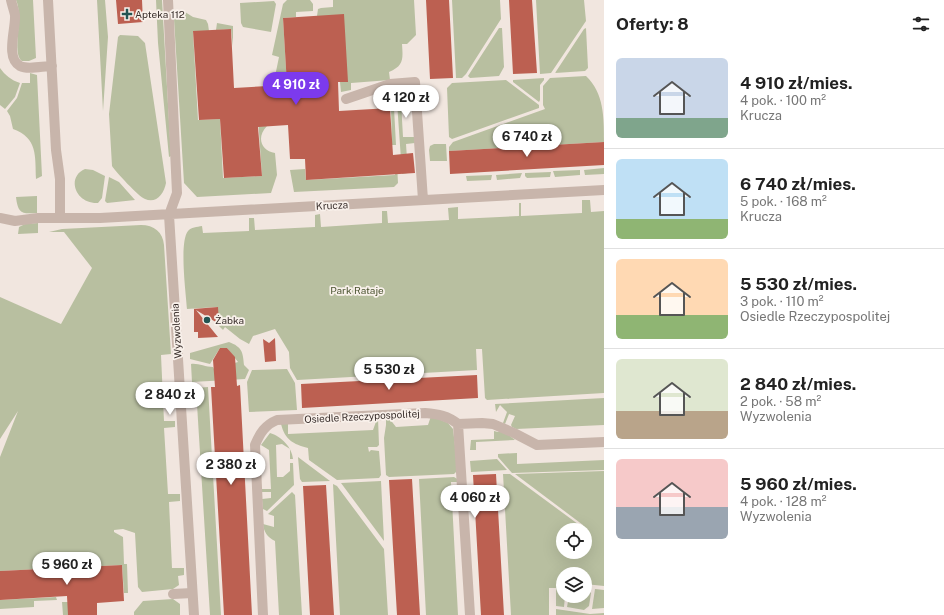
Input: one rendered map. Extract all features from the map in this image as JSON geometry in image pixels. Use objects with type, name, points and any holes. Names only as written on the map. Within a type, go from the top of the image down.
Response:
[{"type":"street","points":[[11,0],[15,15],[12,48],[14,60],[21,66],[52,66]]},
{"type":"street","points":[[48,0],[56,150],[60,179],[60,218]]},
{"type":"street","points":[[168,0],[177,193],[169,215]]},
{"type":"street","points":[[346,99],[390,84],[415,82],[423,200]]},
{"type":"street","name":"Krucza","points":[[0,218],[15,221],[38,218],[100,218],[169,215],[604,190]]},
{"type":"street","name":"Wyzwolenia","points":[[169,215],[194,615]]},
{"type":"street","name":"Osiedle Rzeczypospolitej","points":[[264,615],[255,445],[260,434],[268,424],[277,420],[425,413],[440,414],[452,419],[458,424]]},
{"type":"street","points":[[470,615],[458,424],[493,424],[537,445],[604,442]]},
{"type":"street","points":[[173,594],[192,593]]},
{"type":"green space","points":[[16,0],[33,0],[36,58],[29,61],[22,61],[19,57],[17,43],[19,16]]},
{"type":"green space","points":[[97,0],[105,0],[108,37],[103,111]]},
{"type":"green space","points":[[156,0],[162,0],[171,156],[169,157],[158,43]]},
{"type":"green space","points":[[287,0],[310,0],[313,4],[313,11],[296,12],[296,17],[283,18],[287,85],[273,86],[279,57],[272,55],[283,4]]},
{"type":"green space","points":[[333,0],[414,0],[416,35],[407,44],[402,44],[402,61],[398,67],[389,72],[390,80],[351,83],[351,90],[341,92],[340,82],[347,82],[317,16],[318,9],[333,7]]},
{"type":"green space","points":[[452,0],[500,0],[501,19],[462,78],[456,78]]},
{"type":"green space","points":[[536,0],[584,0],[586,21],[551,73],[540,74]]},
{"type":"green space","points":[[274,1],[276,4],[271,32],[243,27],[241,23],[240,3]]},
{"type":"green space","points":[[185,12],[193,17],[206,20],[208,24],[209,31],[193,32],[198,120],[220,119],[223,178],[262,176],[258,117],[267,126],[261,139],[263,146],[270,152],[275,153],[277,175],[271,193],[197,197],[184,183],[174,19],[177,13]]},
{"type":"green space","points":[[217,23],[233,26],[233,46],[231,29],[216,30]]},
{"type":"green space","points":[[499,28],[502,28],[504,67],[499,76],[470,78],[468,76]]},
{"type":"green space","points":[[586,28],[588,68],[585,71],[555,73],[584,29]]},
{"type":"green space","points":[[120,35],[138,36],[145,43],[166,183],[159,197],[153,200],[145,199],[138,194],[112,166],[109,114],[118,37]]},
{"type":"green space","points":[[0,68],[8,77],[20,83],[15,97],[5,109],[0,105]]},
{"type":"green space","points":[[30,73],[37,75],[42,176],[36,179],[34,149],[27,137],[13,129],[10,116],[7,111],[17,98],[22,83],[30,83]]},
{"type":"green space","points":[[586,76],[592,83],[600,98],[604,124],[604,142],[449,151],[449,147],[453,142],[545,109],[543,105],[543,86],[550,78]]},
{"type":"green space","points":[[544,78],[540,85],[539,102],[513,82],[513,80]]},
{"type":"green space","points":[[506,80],[539,105],[539,108],[452,139],[449,137],[447,88],[452,83]]},
{"type":"green space","points":[[397,102],[401,102],[403,137],[414,137],[415,143],[406,144],[408,173],[402,174]]},
{"type":"green space","points":[[391,108],[394,108],[396,145],[392,145]]},
{"type":"green space","points":[[434,144],[446,144],[447,161],[430,161],[429,150],[430,146]]},
{"type":"green space","points":[[397,164],[398,183],[394,187],[294,192],[290,170],[305,169],[306,180],[395,175]]},
{"type":"green space","points":[[604,168],[604,174],[585,175],[584,170]]},
{"type":"green space","points":[[85,169],[93,170],[105,176],[102,198],[98,203],[90,202],[84,199],[79,195],[76,189],[76,178],[79,173]]},
{"type":"green space","points":[[580,170],[580,175],[555,177],[553,171]]},
{"type":"green space","points":[[551,172],[550,177],[527,178],[525,176],[525,173]]},
{"type":"green space","points":[[522,173],[520,178],[497,180],[496,175]]},
{"type":"green space","points":[[492,175],[491,180],[467,181],[466,176]]},
{"type":"green space","points":[[109,177],[119,182],[135,200],[107,203],[105,201]]},
{"type":"green space","points":[[37,196],[37,213],[24,213],[20,210],[16,197]]},
{"type":"green space","name":"Park Rataje","points":[[582,200],[590,200],[591,212],[604,211],[604,393],[487,400],[485,398],[482,349],[476,349],[477,370],[297,380],[290,368],[289,352],[275,329],[253,336],[249,344],[225,327],[223,330],[219,326],[217,307],[187,309],[183,257],[185,237],[188,231],[194,227],[202,226],[203,233],[249,231],[249,218],[254,218],[255,230],[315,227],[315,215],[320,214],[321,227],[382,223],[382,211],[387,211],[388,223],[449,220],[448,208],[458,207],[458,219],[519,216],[519,203],[521,203],[521,216],[582,213]]},
{"type":"green space","points":[[38,223],[38,233],[18,234],[19,227],[25,224]]},
{"type":"green space","points":[[141,225],[150,226],[157,230],[162,236],[164,245],[171,354],[161,355],[164,421],[175,421],[175,427],[164,428],[168,494],[180,494],[180,501],[169,502],[172,568],[184,568],[184,575],[178,576],[179,585],[173,589],[142,592],[138,587],[135,533],[123,529],[114,530],[114,532],[123,537],[124,564],[127,564],[128,593],[124,593],[122,565],[0,571],[0,457],[18,411],[0,439],[0,297],[61,324],[92,268],[64,232],[49,232],[62,229]]},
{"type":"green space","points":[[229,342],[241,350],[244,365],[249,370],[245,379],[192,382],[191,364],[213,367],[214,369],[238,362],[227,348],[220,348],[210,364],[190,359],[190,353]]},
{"type":"green space","points":[[287,369],[295,383],[297,410],[249,412],[247,382],[252,370]]},
{"type":"green space","points":[[208,387],[221,615],[210,615],[196,388]]},
{"type":"green space","points":[[604,398],[604,425],[516,429],[511,425],[515,416],[509,414],[505,424],[503,423],[507,412],[500,405],[496,412],[495,404]]},
{"type":"green space","points":[[431,416],[448,423],[453,429],[458,470],[454,474],[389,477],[386,475],[384,438],[386,418],[389,418],[396,427],[428,425]]},
{"type":"green space","points":[[378,418],[379,445],[377,447],[368,447],[369,452],[371,450],[379,451],[381,475],[379,478],[337,480],[309,460],[308,448],[298,445],[287,438],[281,424],[288,423],[288,434],[373,430]]},
{"type":"green space","points":[[502,430],[515,440],[476,442],[476,450],[470,450],[471,440],[494,439],[494,431],[498,432]]},
{"type":"green space","points":[[270,433],[282,439],[290,449],[282,444],[276,445],[277,477],[283,477],[290,471],[290,463],[293,463],[294,485],[267,511],[263,509],[262,499],[271,498],[271,492],[262,492],[261,489],[271,489],[269,450],[261,445]]},
{"type":"green space","points":[[290,449],[292,455],[293,459],[290,459]]},
{"type":"green space","points":[[517,453],[517,464],[604,460],[604,470],[512,473],[498,457],[498,454]]},
{"type":"green space","points":[[298,457],[330,481],[302,482],[300,479]]},
{"type":"green space","points":[[497,459],[507,470],[471,472],[470,461]]},
{"type":"green space","points":[[604,471],[604,586],[592,585],[592,567],[556,567],[556,588],[549,588],[549,615],[511,615],[503,474],[510,474],[577,523],[556,523],[556,559],[592,559],[592,523],[580,523],[515,474]]},
{"type":"green space","points":[[454,477],[459,480],[459,482],[451,482],[458,615],[426,615],[419,479]]},
{"type":"green space","points":[[381,481],[384,541],[341,483]]},
{"type":"green space","points":[[333,484],[337,486],[384,549],[388,615],[340,615]]},
{"type":"green space","points":[[292,492],[295,495],[302,615],[279,615],[275,541],[266,534],[263,524],[274,527],[274,516],[268,514]]},
{"type":"green space","points":[[595,589],[604,590],[604,608],[592,609]]},
{"type":"green space","points":[[56,597],[57,600],[34,601],[34,607],[0,609],[0,600]]},
{"type":"green space","points":[[173,599],[180,604],[180,615],[134,615],[134,612],[143,601]]},
{"type":"green space","points":[[62,602],[68,602],[68,615],[63,615]]},
{"type":"green space","points":[[556,603],[564,603],[564,607],[556,606]]},
{"type":"green space","points":[[568,603],[589,603],[589,606],[584,610],[567,607]]},
{"type":"green space","points":[[556,609],[590,614],[604,613],[604,615],[556,615]]},
{"type":"building","points":[[116,0],[142,0],[143,22],[118,24]]},
{"type":"building","points":[[426,0],[449,0],[453,78],[430,79]]},
{"type":"building","points":[[509,0],[532,0],[537,73],[513,74]]},
{"type":"building","points":[[344,14],[348,82],[338,82],[339,111],[390,108],[393,155],[413,153],[415,173],[306,180],[305,159],[290,159],[288,125],[258,127],[262,176],[224,178],[220,119],[199,120],[193,31],[231,29],[234,88],[287,85],[283,18]]},
{"type":"building","points":[[604,142],[604,165],[450,174],[449,151]]},
{"type":"building","name":"Żabka","points":[[218,307],[219,324],[196,310],[218,337],[198,338],[198,332],[194,332],[193,309]]},
{"type":"building","points":[[275,338],[276,361],[265,362],[263,339],[269,343]]},
{"type":"building","points":[[220,348],[227,348],[235,357],[237,386],[240,385],[252,615],[224,615],[211,387],[215,387],[213,360]]},
{"type":"building","points":[[477,375],[478,398],[302,408],[301,384]]},
{"type":"building","points":[[496,474],[504,615],[481,615],[473,475]]},
{"type":"building","points":[[412,479],[420,615],[397,615],[389,480]]},
{"type":"building","points":[[326,485],[334,615],[310,615],[303,486]]},
{"type":"building","points":[[122,565],[124,601],[97,603],[97,615],[68,615],[67,596],[0,600],[0,571]]},
{"type":"place","name":"Apteka 112","points":[[127,14]]},
{"type":"place","name":"Żabka","points":[[207,320]]}]
